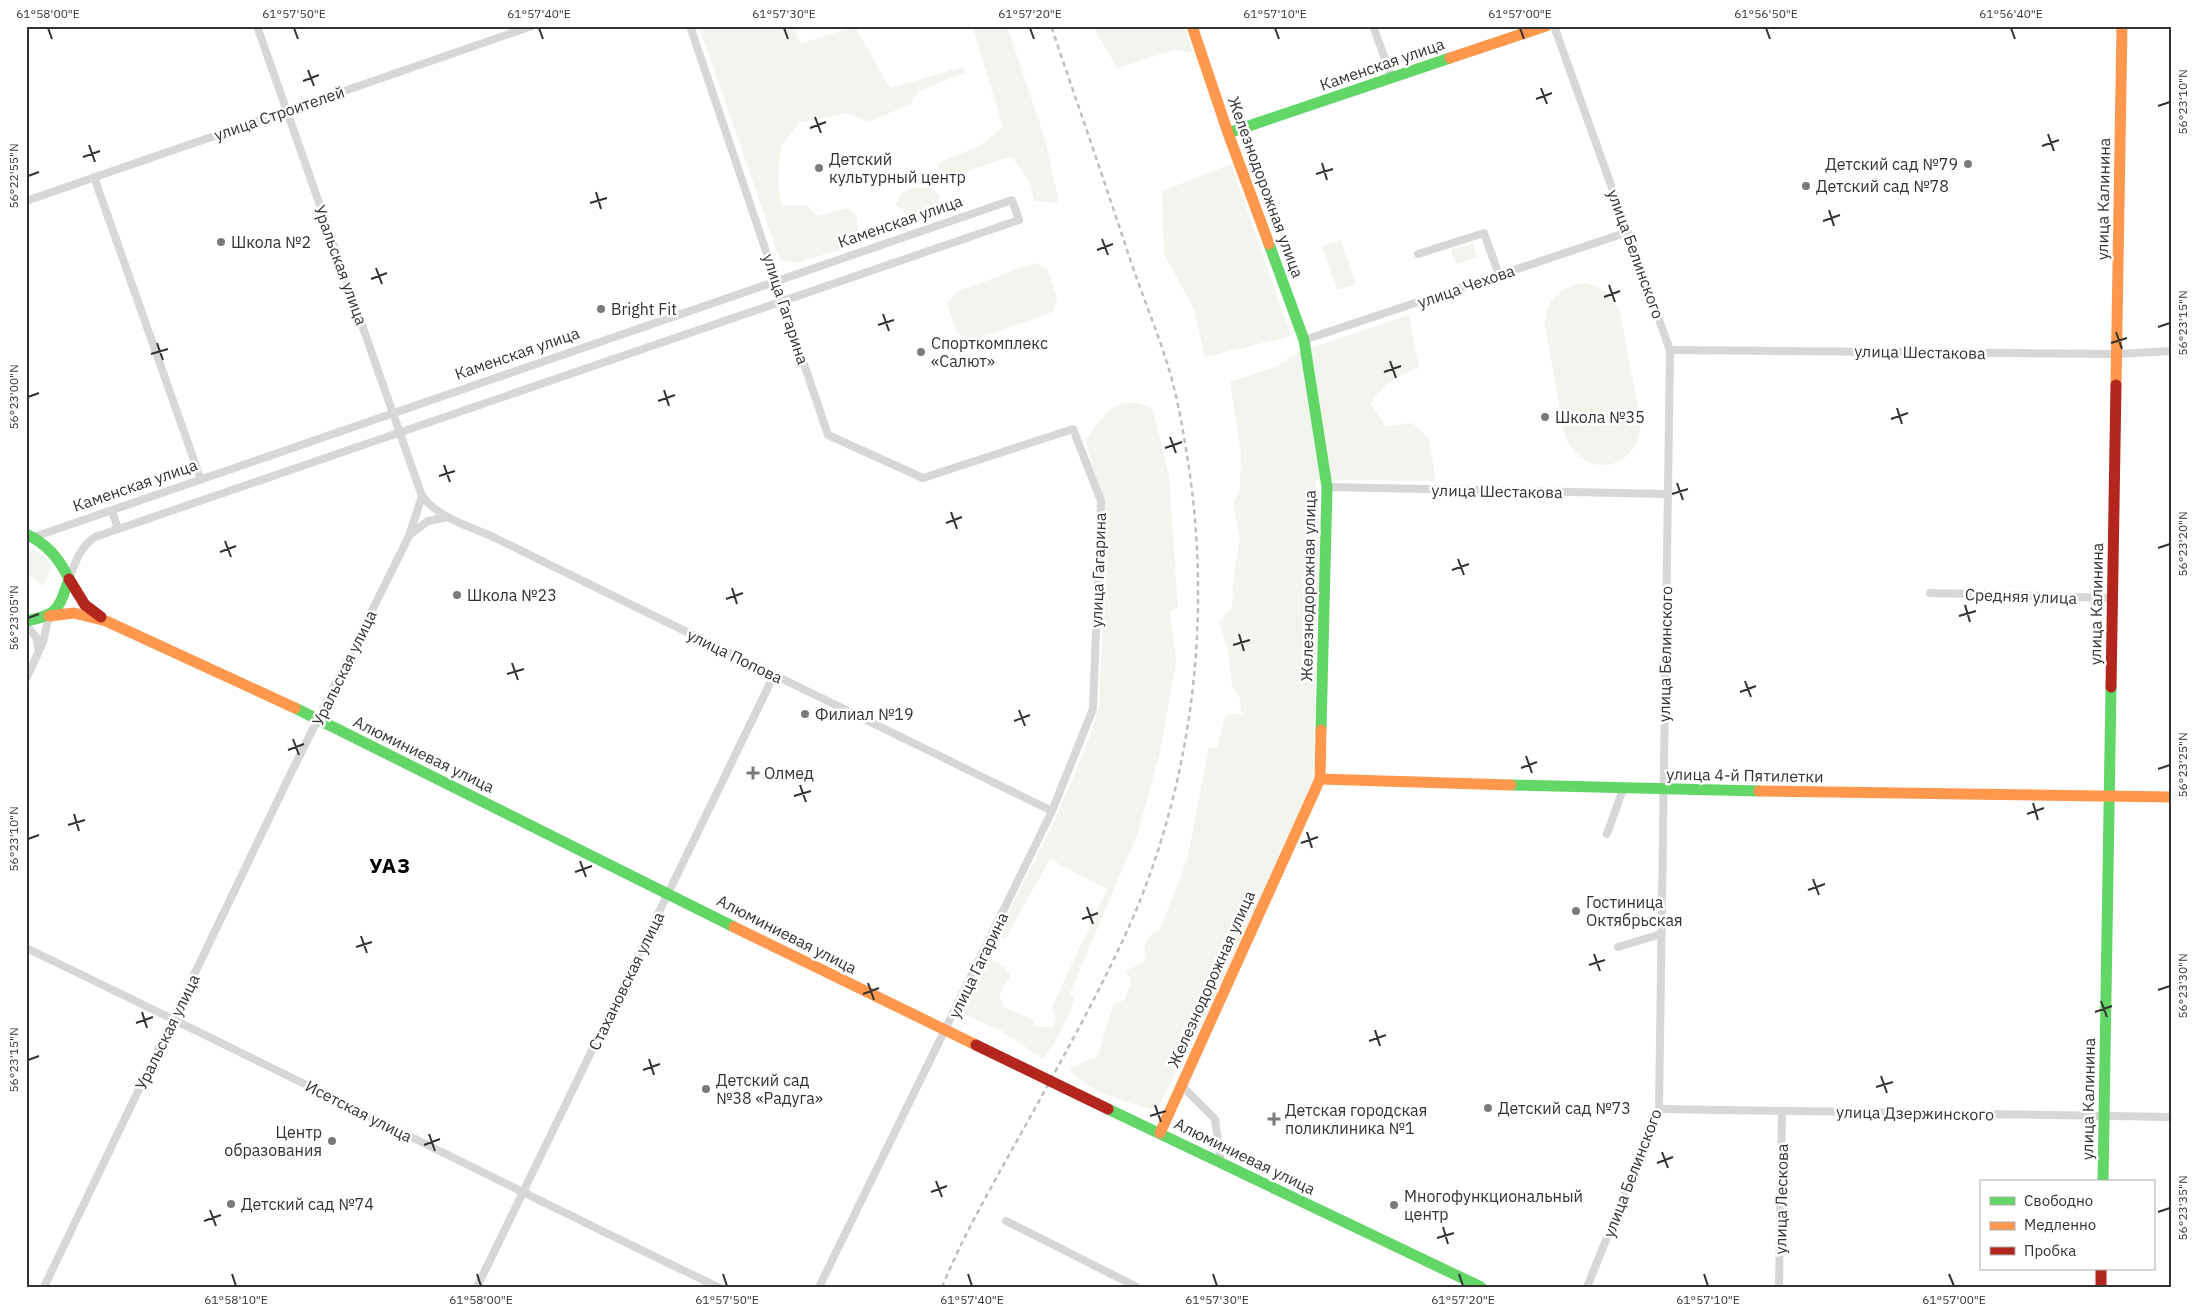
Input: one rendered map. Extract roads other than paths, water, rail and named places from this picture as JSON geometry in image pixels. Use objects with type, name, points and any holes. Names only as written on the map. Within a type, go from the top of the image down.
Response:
[{"type":"main road","name":"Железнодорожная улица","points":[[1160,1133],[1320,779],[1328,487],[1304,340],[1228,133],[1192,26]]},
{"type":"main road","name":"Каменская улица","points":[[1228,133],[1546,26]]},
{"type":"main road","name":"улица Калинина","points":[[2103,1180],[2122,26]]},
{"type":"main road","points":[[30,536],[52,549],[60,559],[69,579],[85,605],[106,622]]},
{"type":"main road","points":[[49,616],[60,603],[69,579]]},
{"type":"main road","points":[[26,621],[74,613],[106,622]]},
{"type":"main road","name":"Алюминиевая улица","points":[[106,622],[319,720],[856,988],[1481,1287]]},
{"type":"main road","name":"улица 4-й Пятилетки","points":[[1320,779],[1662,790],[2171,797]]},
{"type":"main road","points":[[2101,1270],[2101,1287]]},
{"type":"street","name":"Уральская улица","points":[[44,1287],[289,777],[409,536],[422,496],[285,111],[257,26]]},
{"type":"street","name":"улица Строителей","points":[[26,201],[532,26]]},
{"type":"street","name":"улица Гагарина","points":[[690,26],[828,435],[923,478],[1073,429],[1100,501],[1094,709],[1052,811],[819,1287]]},
{"type":"street","points":[[1373,26],[1392,78]]},
{"type":"street","name":"улица Белинского","points":[[1554,26],[1670,350],[1662,790],[1659,1109],[1587,1287]]},
{"type":"street","points":[[94,177],[201,480]]},
{"type":"street","name":"Каменская улица","points":[[30,536],[112,511],[1012,200],[1019,220],[784,301]]},
{"type":"street","name":"улица Чехова","points":[[1304,340],[1628,232]]},
{"type":"street","points":[[1418,254],[1484,233],[1499,275]]},
{"type":"street","points":[[69,579],[84,546],[95,537],[784,301]]},
{"type":"street","name":"улица Шестакова","points":[[1670,350],[2117,354],[2171,351]]},
{"type":"street","name":"улица Шестакова","points":[[1328,487],[1667,494]]},
{"type":"street","name":"улица Попова","points":[[422,496],[430,507],[448,517],[489,535],[1052,811]]},
{"type":"street","points":[[112,511],[118,529]]},
{"type":"street","points":[[409,536],[421,525],[437,518],[448,517]]},
{"type":"street","name":"Средняя улица","points":[[1930,593],[2112,598]]},
{"type":"street","points":[[26,678],[39,653],[49,616]]},
{"type":"street","points":[[26,625],[36,636],[39,653]]},
{"type":"street","name":"Стахановская улица","points":[[477,1287],[774,675]]},
{"type":"street","points":[[1606,834],[1623,789]]},
{"type":"street","points":[[1618,948],[1661,934]]},
{"type":"street","name":"Исетская улица","points":[[26,948],[522,1193],[718,1287]]},
{"type":"street","points":[[1181,1086],[1215,1119],[1221,1163]]},
{"type":"street","name":"улица Дзержинского","points":[[1659,1109],[2171,1117]]},
{"type":"street","name":"улица Лескова","points":[[1780,1287],[1782,1111]]},
{"type":"street","points":[[1006,1222],[1137,1287]]},
{"type":"railway","points":[[942,1287],[991,1187],[1071,1043],[1100,986],[1128,929],[1150,875],[1167,820],[1181,764],[1196,649],[1198,591],[1196,533],[1190,475],[1174,388],[1162,348],[1051,26]]},
{"type":"place","name":"Детский сад №79","points":[[1968,164]]},
{"type":"place","name":"Детский культурный центр","points":[[819,168]]},
{"type":"place","name":"Детский сад №78","points":[[1806,186]]},
{"type":"place","name":"Школа №2","points":[[221,242]]},
{"type":"place","name":"Bright Fit","points":[[601,309]]},
{"type":"place","name":"Спорткомплекс «Салют»","points":[[921,352]]},
{"type":"place","name":"Школа №35","points":[[1545,417]]},
{"type":"place","name":"Школа №23","points":[[457,595]]},
{"type":"place","name":"Филиал №19","points":[[805,714]]},
{"type":"place","name":"Олмед","points":[[753,773]]},
{"type":"place","name":"Гостиница Октябрьская","points":[[1576,911]]},
{"type":"place","name":"Детский сад №38 «Радуга»","points":[[706,1089]]},
{"type":"place","name":"Детский сад №73","points":[[1488,1108]]},
{"type":"place","name":"Детская городская поликлиника №1","points":[[1274,1119]]},
{"type":"place","name":"Центр образования","points":[[332,1141]]},
{"type":"place","name":"Детский сад №74","points":[[231,1204]]},
{"type":"place","name":"Многофункциональный центр","points":[[1394,1205]]},
{"type":"district","name":"УАЗ","points":[[390,865]]}]
